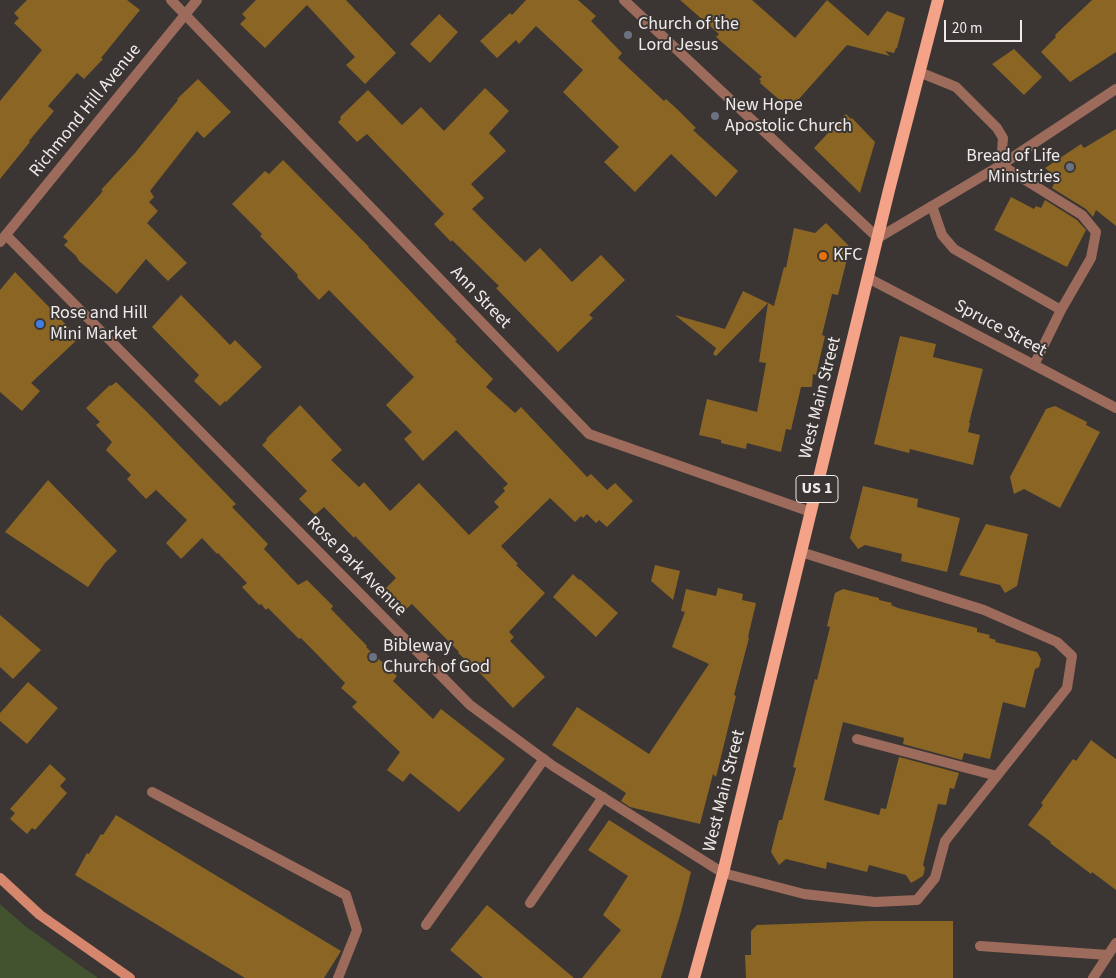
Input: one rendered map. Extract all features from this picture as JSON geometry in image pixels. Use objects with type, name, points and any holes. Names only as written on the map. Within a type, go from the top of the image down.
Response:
[{"type":"main road","name":"West Main Street","points":[[694,978],[723,873],[938,0]]},
{"type":"main road","points":[[0,878],[40,915],[130,978]]},
{"type":"street","name":"Ann Street","points":[[171,0],[589,434],[811,512]]},
{"type":"street","name":"Richmond Hill Avenue","points":[[3,239],[197,0]]},
{"type":"street","points":[[624,0],[878,238],[1001,165],[1116,89]]},
{"type":"street","points":[[920,72],[956,87],[997,128],[1003,138],[1001,165]]},
{"type":"street","points":[[1001,165],[1082,214],[1096,232],[1091,258],[1060,310],[1034,365]]},
{"type":"street","points":[[932,206],[942,235],[954,249],[1060,310]]},
{"type":"street","name":"Rose Park Avenue","points":[[3,239],[470,705],[544,760],[723,873],[804,894],[875,902],[917,900],[935,878],[945,841],[1067,688],[1072,656],[1057,642],[984,610],[801,552]]},
{"type":"street","name":"Spruce Street","points":[[868,278],[1116,408]]},
{"type":"street","points":[[857,739],[997,776]]},
{"type":"street","points":[[426,925],[544,760]]},
{"type":"street","points":[[152,792],[346,895],[357,930],[338,978]]},
{"type":"street","points":[[530,903],[603,797]]},
{"type":"street","points":[[1093,978],[1116,942]]},
{"type":"street","points":[[980,946],[1108,955]]},
{"type":"green space","points":[[0,904],[25,926],[98,978],[0,978]]},
{"type":"building","points":[[27,0],[127,0],[140,10],[101,58],[103,59],[84,79],[77,73],[48,106],[54,111],[0,179],[0,101],[42,50],[14,23],[19,18],[14,13]]},
{"type":"building","points":[[256,0],[346,0],[396,53],[365,84],[346,65],[355,57],[307,5],[265,48],[240,24],[246,18],[242,14]]},
{"type":"building","points":[[526,0],[578,0],[596,16],[591,21],[622,53],[618,58],[664,101],[666,99],[677,109],[696,128],[693,130],[738,171],[716,197],[671,154],[635,192],[604,162],[619,147],[563,92],[583,70],[536,26],[519,44],[516,40],[497,58],[480,41],[510,13],[512,15]]},
{"type":"building","points":[[680,0],[752,0],[795,38],[827,0],[868,36],[887,11],[905,18],[894,53],[885,51],[890,56],[847,45],[790,109],[760,83],[759,79],[762,77],[716,37],[719,34]]},
{"type":"building","points":[[1092,0],[1116,0],[1116,52],[1070,82],[1041,52],[1056,37],[1055,35]]},
{"type":"building","points":[[439,14],[458,32],[430,63],[410,44]]},
{"type":"building","points":[[1014,49],[1042,77],[1024,95],[992,64]]},
{"type":"building","points":[[198,79],[231,112],[204,138],[197,131],[150,191],[154,197],[149,202],[158,211],[147,223],[187,263],[168,281],[146,259],[117,294],[79,261],[64,245],[68,241],[63,237],[103,191],[101,190],[135,153],[177,99]]},
{"type":"building","points":[[485,88],[509,111],[489,133],[506,151],[471,184],[484,198],[472,209],[525,262],[540,248],[572,282],[601,255],[625,280],[589,315],[593,318],[558,352],[496,288],[499,286],[434,224],[444,214],[367,134],[357,142],[338,122],[341,119],[340,117],[368,90],[402,125],[421,107],[444,131]]},
{"type":"building","points":[[846,114],[875,142],[860,193],[814,148]]},
{"type":"building","points":[[1116,129],[1116,226],[1096,210],[1093,217],[1086,209],[1052,188],[1057,178],[1045,168],[1081,144],[1084,148]]},
{"type":"building","points":[[283,160],[369,247],[457,340],[455,341],[493,379],[486,387],[515,413],[521,407],[587,477],[591,474],[607,490],[615,483],[633,501],[607,527],[599,520],[596,523],[587,514],[583,518],[581,516],[575,522],[550,498],[501,546],[518,564],[516,565],[545,593],[509,632],[514,637],[510,641],[545,677],[513,708],[412,604],[406,609],[386,588],[396,578],[355,536],[354,538],[324,507],[315,515],[299,499],[307,491],[262,445],[300,405],[342,450],[331,460],[359,487],[364,482],[390,511],[419,483],[469,535],[499,507],[494,502],[505,491],[503,488],[508,484],[456,430],[423,461],[404,439],[412,432],[386,405],[414,377],[329,290],[319,300],[297,277],[298,275],[260,236],[262,234],[232,204],[265,171],[269,174]]},
{"type":"building","points":[[1011,197],[1034,209],[1036,206],[1041,208],[1045,200],[1077,220],[1086,230],[1067,267],[994,230]]},
{"type":"building","points":[[826,223],[850,247],[838,295],[832,294],[822,335],[825,336],[816,375],[813,374],[812,387],[801,387],[791,430],[786,429],[781,452],[747,443],[746,449],[699,435],[707,399],[757,412],[766,363],[759,362],[768,303],[774,306],[784,267],[786,268],[794,228],[815,233]]},
{"type":"building","points":[[15,272],[79,338],[31,383],[40,391],[22,411],[0,392],[0,290]]},
{"type":"building","points":[[743,291],[768,303],[716,356],[713,354],[716,348],[675,315],[725,329]]},
{"type":"building","points":[[181,295],[230,345],[235,340],[262,367],[220,406],[194,381],[199,375],[152,327]]},
{"type":"building","points":[[900,336],[936,344],[933,357],[983,369],[968,432],[980,435],[973,465],[910,449],[909,453],[874,444]]},
{"type":"building","points":[[116,382],[236,504],[232,507],[268,544],[264,549],[298,585],[307,580],[333,606],[331,609],[366,647],[397,676],[393,681],[433,719],[441,709],[505,759],[459,812],[410,773],[403,782],[387,770],[400,752],[352,707],[357,702],[341,688],[345,683],[301,638],[299,639],[268,608],[266,610],[261,604],[259,605],[242,587],[247,583],[202,538],[181,559],[166,543],[187,520],[156,490],[146,499],[127,479],[131,475],[106,450],[112,442],[96,425],[100,422],[86,408],[110,385]]},
{"type":"building","points":[[1055,406],[1087,422],[1086,425],[1100,432],[1060,508],[1024,489],[1014,494],[1010,477],[1046,409]]},
{"type":"building","points":[[48,480],[117,551],[105,563],[88,587],[5,532]]},
{"type":"building","points":[[863,486],[918,499],[917,507],[960,518],[947,572],[901,561],[902,554],[865,545],[858,549],[850,538]]},
{"type":"building","points":[[986,524],[1028,534],[1017,586],[1005,593],[1000,585],[959,575]]},
{"type":"building","points":[[655,565],[680,571],[673,600],[651,581]]},
{"type":"building","points":[[573,574],[618,613],[596,637],[553,597]]},
{"type":"building","points":[[718,588],[743,594],[742,600],[756,603],[716,777],[713,774],[700,824],[630,807],[621,801],[626,793],[552,745],[577,707],[649,754],[709,664],[672,647],[685,612],[681,611],[686,589],[716,596]]},
{"type":"building","points":[[843,589],[879,598],[879,600],[892,603],[891,605],[898,608],[977,628],[977,632],[990,635],[989,638],[996,640],[995,642],[1037,652],[1041,659],[1039,667],[1035,669],[1025,708],[1003,702],[990,759],[964,753],[962,760],[903,744],[904,738],[843,722],[824,800],[879,815],[881,808],[886,809],[899,757],[959,773],[954,789],[950,788],[946,805],[938,804],[923,865],[925,868],[923,876],[911,883],[906,875],[869,865],[867,872],[827,862],[826,869],[786,859],[779,865],[771,852],[796,768],[793,767],[830,627],[827,626],[835,593]]},
{"type":"building","points":[[0,615],[41,650],[13,679],[0,667]]},
{"type":"building","points":[[28,682],[58,708],[27,744],[0,721],[0,713]]},
{"type":"building","points":[[1091,740],[1116,759],[1116,890],[1092,872],[1091,874],[1028,825],[1043,805],[1041,803],[1073,759],[1076,761]]},
{"type":"building","points":[[50,764],[66,779],[60,786],[67,793],[35,830],[32,828],[27,834],[10,819],[15,813],[10,809]]},
{"type":"building","points":[[116,815],[341,951],[324,978],[245,978],[75,875],[87,853],[89,854],[101,834],[103,835]]},
{"type":"building","points":[[609,820],[691,872],[661,978],[582,978],[621,930],[603,915],[628,876],[588,850]]},
{"type":"building","points":[[487,905],[574,978],[483,978],[450,950]]},
{"type":"building","points":[[871,921],[953,921],[953,978],[746,978],[745,955],[751,955],[751,931],[757,925]]},
{"type":"place","name":"Church of the Lord Jesus","points":[[628,35]]},
{"type":"place","name":"New Hope Apostolic Church","points":[[715,116]]},
{"type":"place","name":"Bread of Life Ministries","points":[[1070,167]]},
{"type":"place","name":"KFC","points":[[823,256]]},
{"type":"place","name":"Rose and Hill Mini Market","points":[[40,324]]},
{"type":"place","name":"Bibleway Church of God","points":[[373,657]]}]
